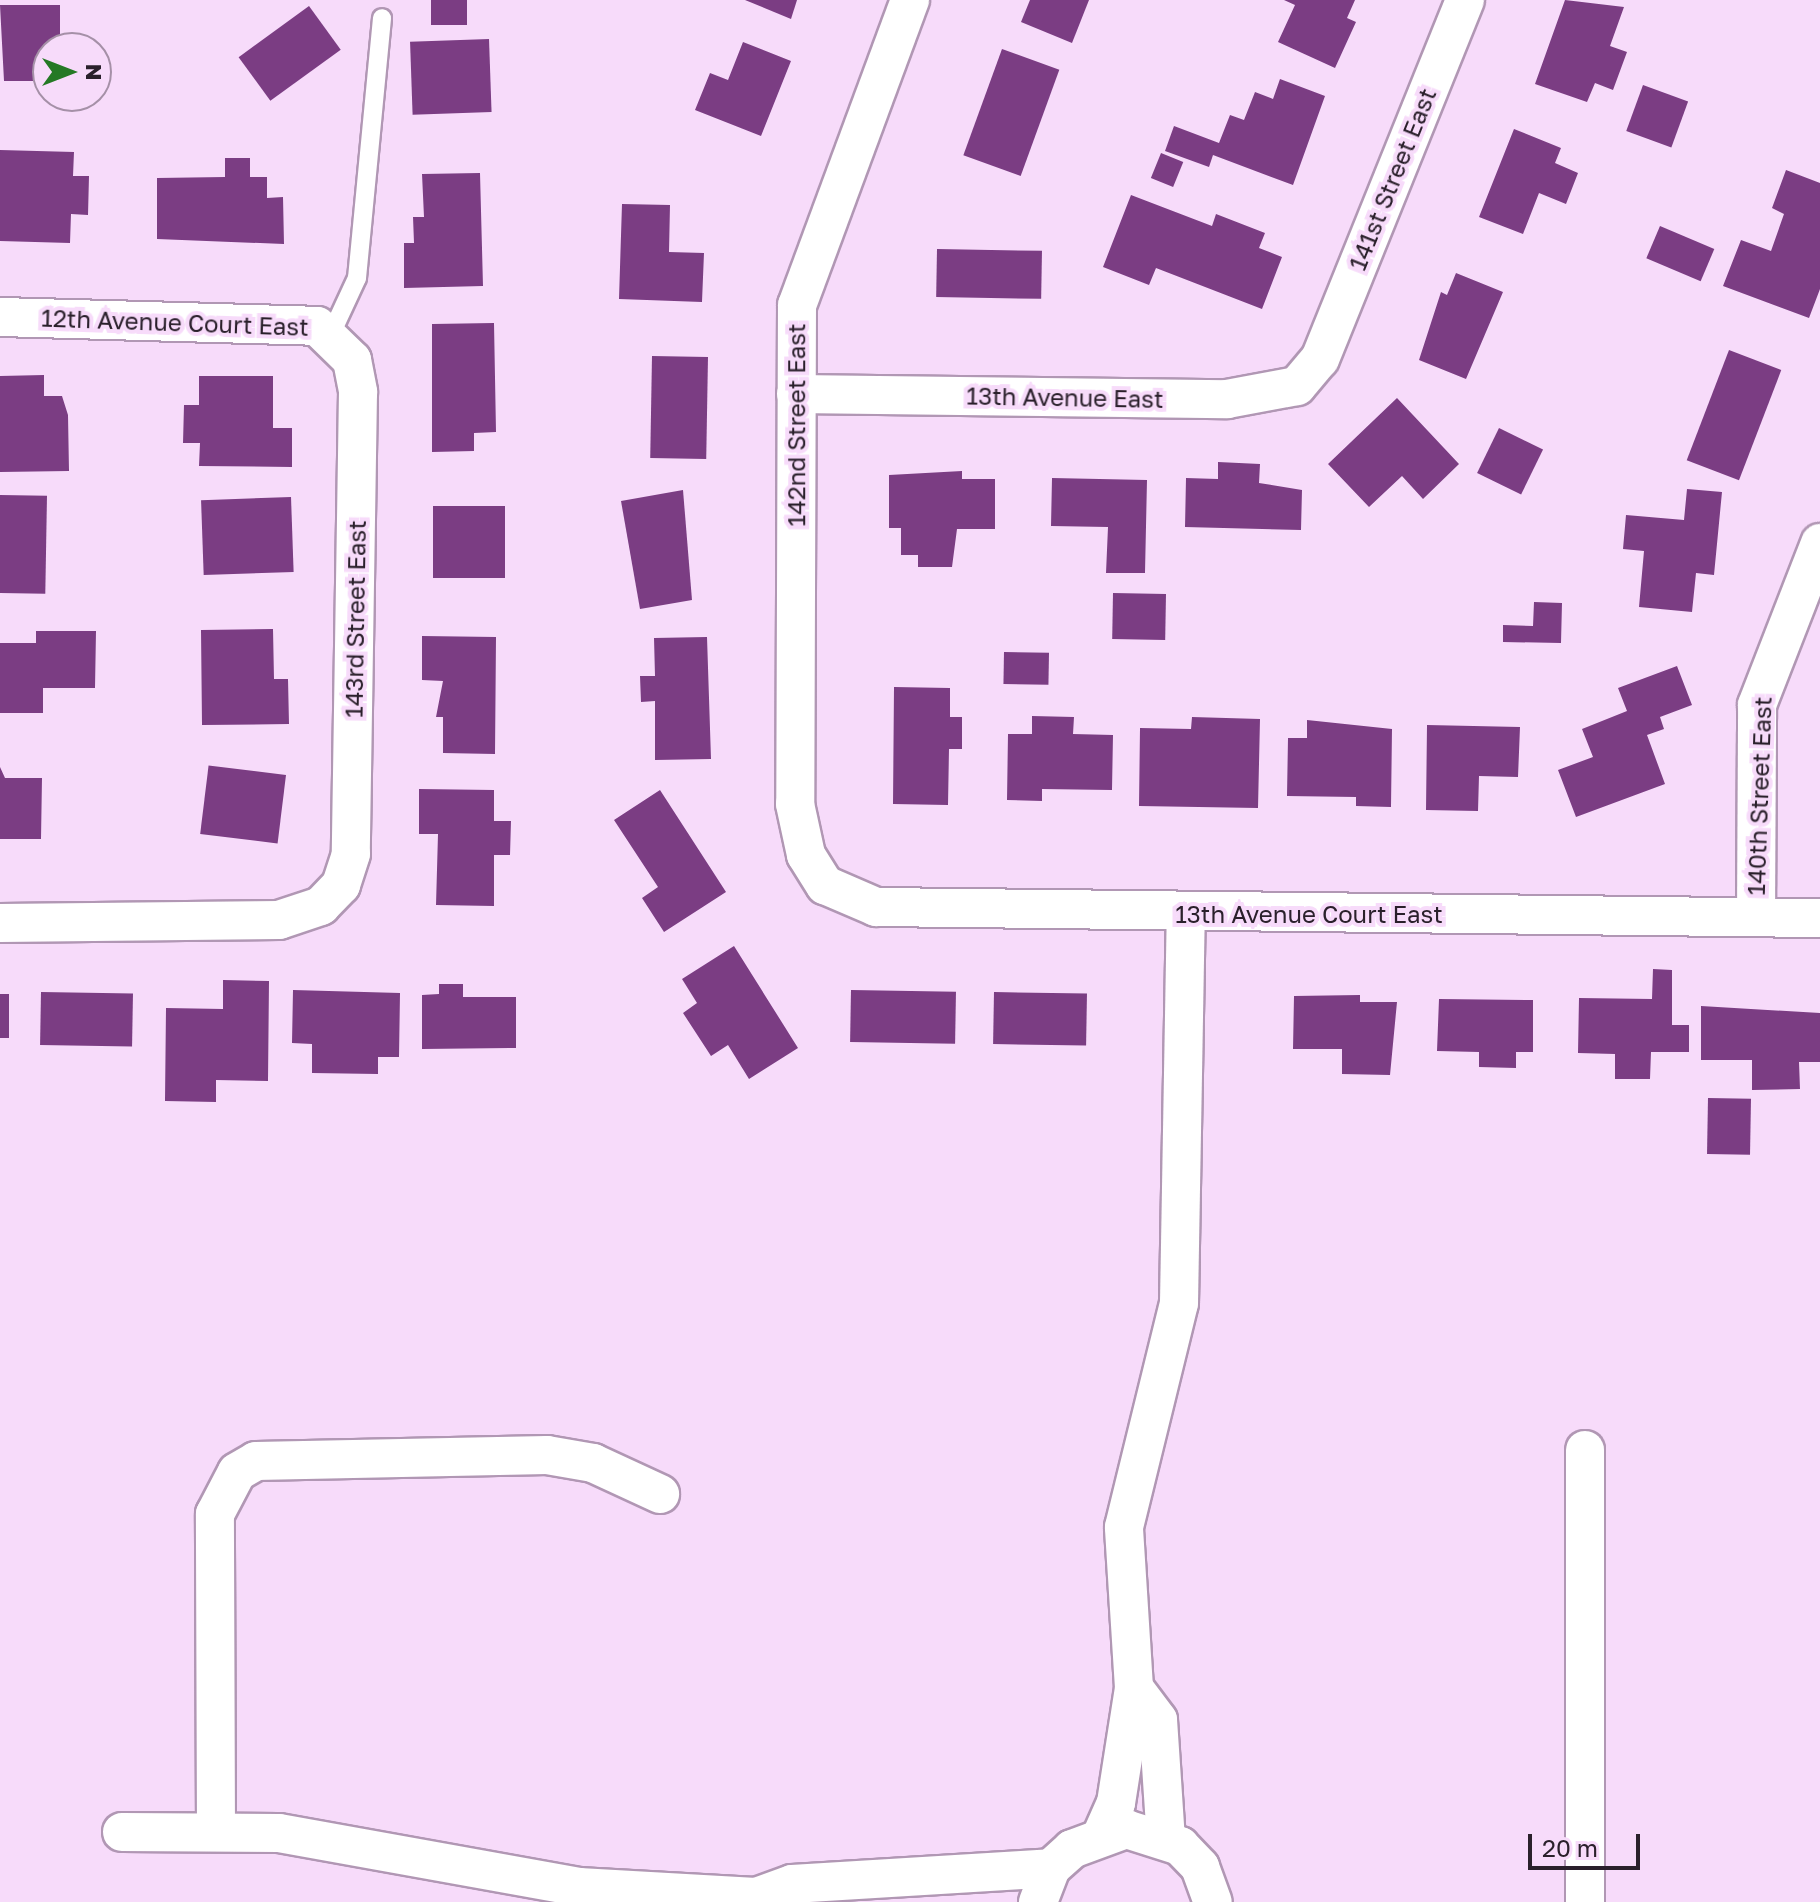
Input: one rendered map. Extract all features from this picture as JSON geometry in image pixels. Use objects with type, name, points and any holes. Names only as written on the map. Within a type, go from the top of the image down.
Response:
[{"type":"street","name":"142nd Street East","points":[[813,868],[795,804],[796,394],[802,284],[910,0]]},
{"type":"street","name":"141st Street East","points":[[1320,359],[1465,0]]},
{"type":"street","name":"12th Avenue Court East","points":[[0,317],[250,320],[337,340]]},
{"type":"street","name":"143rd Street East","points":[[0,923],[279,920],[302,917],[335,892],[351,854],[358,424],[356,373],[337,340]]},
{"type":"street","name":"13th Avenue East","points":[[796,394],[1263,397],[1297,386],[1320,359]]},
{"type":"street","name":"140th Street East","points":[[1756,917],[1757,705],[1820,543]]},
{"type":"street","name":"13th Avenue Court East","points":[[813,868],[849,901],[876,907],[1820,918]]},
{"type":"street","points":[[122,1832],[216,1831],[332,1840],[579,1887],[760,1899],[792,1884],[1045,1885],[1103,1832],[1122,1777],[1134,1688],[1124,1527],[1180,1290],[1186,913]]},
{"type":"street","points":[[1585,1450],[1585,1902]]},
{"type":"street","points":[[216,1831],[215,1514],[237,1472],[256,1461],[547,1455],[593,1463],[660,1494]]},
{"type":"street","points":[[1134,1688],[1158,1720],[1166,1839]]},
{"type":"street","points":[[1103,1832],[1126,1829],[1166,1839],[1200,1867],[1213,1902]]},
{"type":"lane","points":[[337,340],[357,278],[382,18]]},
{"type":"building","points":[[431,0],[467,0],[467,25],[431,25]]},
{"type":"building","points":[[745,0],[797,0],[791,19]]},
{"type":"building","points":[[1030,0],[1089,0],[1072,43],[1021,22]]},
{"type":"building","points":[[1284,0],[1355,0],[1347,18],[1356,22],[1335,68],[1278,42],[1295,5]]},
{"type":"building","points":[[1565,0],[1624,7],[1610,46],[1627,52],[1613,90],[1595,83],[1587,102],[1535,84]]},
{"type":"building","points":[[0,5],[60,5],[60,32],[32,32],[32,81],[4,81]]},
{"type":"building","points":[[309,6],[341,50],[270,101],[239,57]]},
{"type":"building","points":[[489,39],[492,112],[413,115],[410,42]]},
{"type":"building","points":[[743,42],[791,61],[761,136],[695,110],[710,73],[728,80]]},
{"type":"building","points":[[1002,49],[1059,70],[1021,176],[963,155]]},
{"type":"building","points":[[1280,79],[1325,96],[1293,185],[1213,155],[1209,167],[1165,151],[1174,126],[1219,143],[1230,115],[1244,120],[1255,92],[1273,99]]},
{"type":"building","points":[[1643,85],[1688,101],[1671,147],[1626,131]]},
{"type":"building","points":[[1514,129],[1561,148],[1555,163],[1578,173],[1566,204],[1539,193],[1523,234],[1479,217]]},
{"type":"building","points":[[0,150],[74,152],[73,176],[89,176],[88,215],[71,214],[70,243],[0,241]]},
{"type":"building","points":[[1161,153],[1183,162],[1173,187],[1151,178]]},
{"type":"building","points":[[225,158],[250,158],[250,177],[267,177],[267,198],[283,197],[284,244],[157,239],[157,178],[225,177]]},
{"type":"building","points":[[1786,170],[1820,183],[1820,289],[1809,318],[1723,286],[1741,240],[1771,251],[1784,214],[1772,208]]},
{"type":"building","points":[[480,173],[483,286],[404,288],[404,243],[414,243],[413,217],[424,217],[422,174]]},
{"type":"building","points":[[1131,195],[1212,226],[1216,214],[1265,233],[1259,248],[1282,257],[1262,309],[1156,268],[1149,285],[1103,267]]},
{"type":"building","points":[[622,204],[670,205],[669,252],[704,253],[702,302],[619,299]]},
{"type":"building","points":[[1660,226],[1714,249],[1701,281],[1646,258]]},
{"type":"building","points":[[937,249],[1042,251],[1041,299],[936,297]]},
{"type":"building","points":[[1456,273],[1503,292],[1466,379],[1419,360],[1441,292],[1447,295]]},
{"type":"building","points":[[494,323],[496,432],[474,433],[474,451],[432,452],[432,324]]},
{"type":"building","points":[[1729,350],[1781,370],[1739,480],[1687,460]]},
{"type":"building","points":[[652,356],[708,357],[706,459],[650,458]]},
{"type":"building","points":[[44,375],[44,396],[62,396],[68,415],[69,471],[0,472],[0,376]]},
{"type":"building","points":[[199,376],[273,376],[273,428],[292,428],[292,467],[199,466],[200,443],[183,443],[184,405],[199,405]]},
{"type":"building","points":[[1397,398],[1459,464],[1423,499],[1402,476],[1369,507],[1328,464]]},
{"type":"building","points":[[1499,428],[1543,449],[1521,494],[1477,473]]},
{"type":"building","points":[[1218,462],[1260,464],[1259,483],[1302,490],[1301,530],[1185,527],[1186,478],[1218,479]]},
{"type":"building","points":[[962,471],[962,479],[995,479],[995,529],[957,529],[952,567],[918,567],[918,555],[901,555],[901,528],[889,528],[889,475]]},
{"type":"building","points":[[1052,478],[1147,480],[1145,573],[1106,573],[1108,527],[1051,526]]},
{"type":"building","points":[[1687,489],[1722,492],[1714,575],[1696,573],[1692,612],[1639,607],[1644,551],[1623,549],[1626,515],[1684,520]]},
{"type":"building","points":[[683,490],[692,600],[640,609],[621,501]]},
{"type":"building","points":[[0,495],[47,496],[45,594],[0,593]]},
{"type":"building","points":[[291,497],[294,572],[204,575],[201,500]]},
{"type":"building","points":[[433,506],[505,506],[505,578],[433,578]]},
{"type":"building","points":[[1113,593],[1166,594],[1165,640],[1112,639]]},
{"type":"building","points":[[1534,602],[1562,603],[1561,643],[1503,642],[1503,625],[1533,626]]},
{"type":"building","points":[[273,629],[274,679],[288,679],[289,724],[202,725],[201,630]]},
{"type":"building","points":[[36,631],[96,631],[95,688],[43,688],[43,713],[0,713],[0,643],[36,643]]},
{"type":"building","points":[[422,636],[496,637],[495,754],[443,753],[443,717],[436,717],[443,681],[422,680]]},
{"type":"building","points":[[707,637],[711,759],[655,760],[655,701],[641,702],[640,676],[655,676],[654,638]]},
{"type":"building","points":[[1004,652],[1049,653],[1048,685],[1003,684]]},
{"type":"building","points":[[1677,666],[1692,705],[1660,717],[1664,729],[1647,735],[1665,784],[1576,817],[1558,770],[1593,757],[1582,729],[1627,711],[1618,688]]},
{"type":"building","points":[[894,687],[950,688],[950,717],[962,717],[962,749],[949,749],[948,805],[893,804]]},
{"type":"building","points":[[1032,716],[1074,717],[1073,734],[1113,735],[1112,790],[1042,789],[1042,801],[1007,800],[1008,734],[1032,734]]},
{"type":"building","points":[[1192,717],[1260,719],[1258,808],[1139,806],[1140,728],[1191,729]]},
{"type":"building","points":[[1307,720],[1392,729],[1391,807],[1356,806],[1356,797],[1287,796],[1288,738],[1307,738]]},
{"type":"building","points":[[1427,725],[1520,727],[1518,777],[1479,776],[1478,811],[1426,810]]},
{"type":"building","points":[[209,765],[286,775],[278,843],[200,834]]},
{"type":"building","points":[[0,767],[5,778],[42,778],[41,839],[0,839]]},
{"type":"building","points":[[419,789],[494,790],[494,821],[511,821],[510,855],[494,855],[494,906],[436,905],[438,834],[419,834]]},
{"type":"building","points":[[660,790],[726,892],[664,932],[642,898],[658,887],[614,820]]},
{"type":"building","points":[[734,946],[798,1048],[749,1079],[728,1045],[711,1056],[683,1013],[697,1003],[682,979]]},
{"type":"building","points":[[1653,969],[1672,970],[1672,1025],[1689,1025],[1689,1052],[1651,1052],[1650,1079],[1615,1079],[1615,1054],[1578,1053],[1579,998],[1652,999]]},
{"type":"building","points":[[223,980],[269,981],[268,1081],[216,1080],[216,1102],[165,1101],[166,1008],[223,1009]]},
{"type":"building","points":[[439,984],[463,984],[463,997],[516,997],[516,1048],[422,1049],[422,995],[439,994]]},
{"type":"building","points":[[293,990],[400,993],[399,1057],[378,1057],[378,1074],[312,1073],[312,1044],[292,1043]]},
{"type":"building","points":[[851,990],[956,992],[955,1044],[850,1042]]},
{"type":"building","points":[[41,992],[133,994],[132,1047],[40,1045]]},
{"type":"building","points":[[994,992],[1087,994],[1086,1046],[993,1044]]},
{"type":"building","points":[[0,994],[9,994],[9,1038],[0,1038]]},
{"type":"building","points":[[1360,995],[1360,1002],[1397,1002],[1390,1075],[1342,1074],[1342,1049],[1293,1049],[1294,996]]},
{"type":"building","points":[[1439,999],[1533,1000],[1533,1052],[1516,1052],[1516,1068],[1479,1067],[1479,1052],[1437,1051]]},
{"type":"building","points":[[1701,1006],[1820,1013],[1820,1062],[1799,1062],[1800,1089],[1752,1090],[1752,1060],[1701,1060]]},
{"type":"building","points":[[1708,1098],[1751,1099],[1750,1155],[1707,1154]]}]
